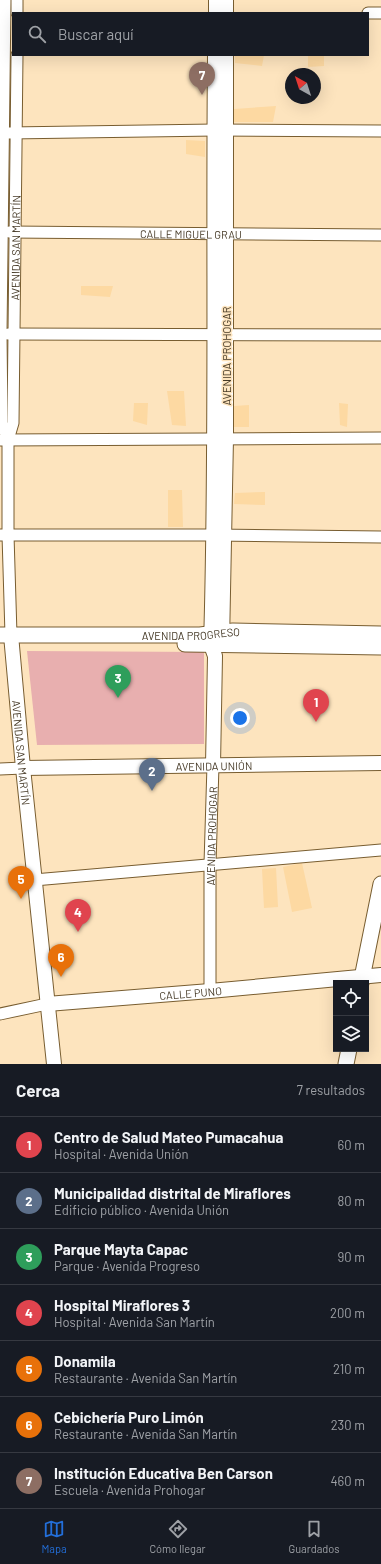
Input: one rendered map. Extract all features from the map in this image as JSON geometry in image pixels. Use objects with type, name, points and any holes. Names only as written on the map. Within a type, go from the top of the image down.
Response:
[{"type":"main road","name":"AVENIDA PROGRESO","points":[[216,642],[233,631],[381,634]]},
{"type":"main road","name":"AVENIDA PROGRESO","points":[[6,639],[200,635],[216,642],[381,647]]},
{"type":"main road","points":[[362,980],[381,884]]},
{"type":"main road","points":[[346,1064],[348,1052]]},
{"type":"street","name":"AVENIDA SAN MARTÍN","points":[[5,0],[6,25],[2,133],[0,334],[2,423],[4,440],[6,639],[22,768],[54,1064]]},
{"type":"street","points":[[17,0],[17,12]]},
{"type":"street","points":[[216,0],[216,12]]},
{"type":"street","points":[[226,0],[226,12]]},
{"type":"street","points":[[369,14],[381,13]]},
{"type":"street","name":"AVENIDA SAN MARTÍN","points":[[4,440],[13,423],[17,56]]},
{"type":"street","name":"AVENIDA PROHOGAR","points":[[210,991],[210,864],[219,535],[220,438],[220,130],[215,56]]},
{"type":"street","name":"AVENIDA PROHOGAR","points":[[220,130],[226,56]]},
{"type":"street","points":[[2,133],[220,130],[381,131]]},
{"type":"street","name":"CALLE MIGUEL GRAU","points":[[1,231],[381,235]]},
{"type":"street","points":[[0,334],[381,335]]},
{"type":"street","points":[[4,440],[381,438]]},
{"type":"street","points":[[4,535],[381,537]]},
{"type":"street","name":"AVENIDA UNIÓN","points":[[0,769],[381,763]]},
{"type":"street","points":[[34,880],[381,850]]},
{"type":"street","name":"CALLE PUNO","points":[[362,980],[381,975]]},
{"type":"street","name":"CALLE PUNO","points":[[0,1014],[47,1004],[333,982]]},
{"type":"shaded area","points":[[235,56],[264,56],[262,66],[235,63]]},
{"type":"shaded area","points":[[308,56],[324,56],[324,66],[308,67]]},
{"type":"shaded area","points":[[276,106],[273,122],[233,122],[234,109]]},
{"type":"shaded area","points":[[186,140],[205,141],[205,157],[186,154]]},
{"type":"shaded area","points":[[81,286],[113,286],[110,297],[81,295]]},
{"type":"shaded area","points":[[167,391],[184,391],[186,426],[172,425]]},
{"type":"shaded area","points":[[134,403],[148,403],[147,425],[133,421]]},
{"type":"shaded area","points":[[339,403],[348,404],[347,427],[340,425]]},
{"type":"shaded area","points":[[249,405],[249,427],[233,427],[234,406]]},
{"type":"shaded area","points":[[168,490],[182,490],[183,527],[168,527]]},
{"type":"shaded area","points":[[265,492],[265,505],[234,504],[235,493]]},
{"type":"shaded area","points":[[27,651],[204,652],[204,744],[37,745]]},
{"type":"shaded area","points":[[302,863],[312,908],[292,912],[283,867]]},
{"type":"shaded area","points":[[276,868],[278,907],[264,908],[262,869]]},
{"type":"place","name":"Institución Educativa Ben Carson","points":[[202,95]]},
{"type":"place","name":"Parque Mayta Capac","points":[[118,698]]},
{"type":"place","name":"Centro de Salud Mateo Pumacahua","points":[[316,722]]},
{"type":"place","name":"Municipalidad distrital de Miraflores","points":[[152,791]]},
{"type":"place","name":"Donamila","points":[[21,899]]},
{"type":"place","name":"Hospital Miraflores 3","points":[[78,932]]},
{"type":"place","name":"Cebichería Puro Limón","points":[[61,977]]}]
